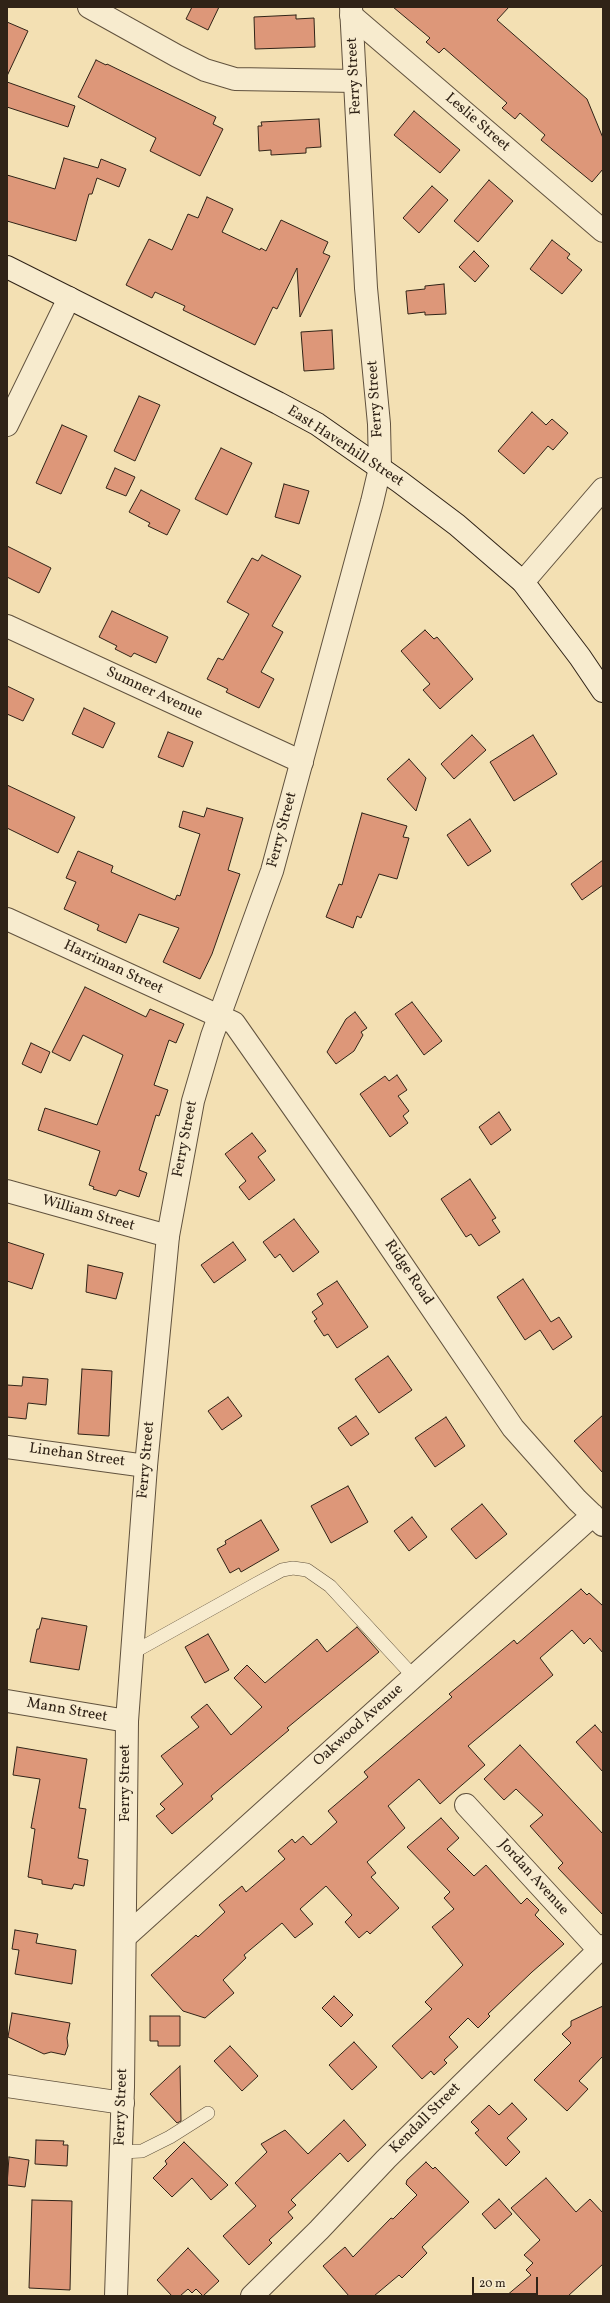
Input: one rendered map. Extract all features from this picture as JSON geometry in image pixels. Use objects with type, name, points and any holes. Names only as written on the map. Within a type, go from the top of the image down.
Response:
[{"type":"street","points":[[89,7],[205,70],[235,79],[355,81]]},
{"type":"street","name":"Ferry Street","points":[[116,2296],[123,2103],[127,1721],[146,1466],[168,1236],[193,1101],[219,1017],[272,871],[380,468],[379,424],[366,288],[351,11]]},
{"type":"street","name":"Leslie Street","points":[[351,11],[603,231]]},
{"type":"street","name":"East Haverhill Street","points":[[7,267],[317,424],[380,468],[457,525],[523,582],[580,657],[603,691]]},
{"type":"street","points":[[7,425],[69,298]]},
{"type":"street","points":[[523,582],[603,489]]},
{"type":"street","name":"Sumner Avenue","points":[[7,626],[302,762]]},
{"type":"street","name":"Harriman Street","points":[[7,919],[219,1017]]},
{"type":"street","name":"Ridge Road","points":[[219,1017],[234,1023],[363,1207],[513,1428],[598,1520]]},
{"type":"street","name":"William Street","points":[[7,1191],[168,1236]]},
{"type":"street","name":"Linehan Street","points":[[7,1447],[146,1466]]},
{"type":"street","name":"Oakwood Avenue","points":[[125,1937],[414,1677],[598,1520]]},
{"type":"street","name":"Mann Street","points":[[7,1701],[127,1721]]},
{"type":"street","name":"Jordan Avenue","points":[[466,1805],[601,1948]]},
{"type":"street","name":"Kendall Street","points":[[252,2296],[319,2230],[386,2159],[601,1948]]},
{"type":"street","points":[[7,2086],[123,2103]]},
{"type":"lane","points":[[132,1653],[282,1570],[293,1568],[308,1570],[330,1586],[414,1677]]},
{"type":"lane","points":[[121,2152],[142,2151],[170,2137],[208,2113]]},
{"type":"building","points":[[192,7],[219,7],[208,30],[186,19]]},
{"type":"building","points":[[393,7],[509,7],[497,20],[587,99],[603,138],[603,169],[592,182],[541,140],[545,135],[520,113],[515,119],[502,108],[507,103],[444,48],[439,53],[426,42],[430,38]]},
{"type":"building","points":[[296,15],[296,19],[314,18],[315,47],[255,49],[254,17]]},
{"type":"building","points":[[7,22],[28,31],[7,76]]},
{"type":"building","points":[[96,60],[216,117],[213,124],[223,129],[200,176],[150,151],[156,138],[78,97]]},
{"type":"building","points":[[7,82],[75,106],[68,127],[7,107]]},
{"type":"building","points":[[414,111],[460,150],[440,173],[394,135]]},
{"type":"building","points":[[319,119],[321,147],[306,148],[306,153],[271,155],[271,150],[259,151],[258,126],[262,126],[261,122]]},
{"type":"building","points":[[64,158],[98,168],[101,159],[126,169],[119,187],[97,178],[92,194],[89,194],[76,241],[7,221],[7,175],[55,189]]},
{"type":"building","points":[[489,180],[513,201],[478,242],[454,221]]},
{"type":"building","points":[[432,186],[448,200],[419,233],[403,218]]},
{"type":"building","points":[[207,197],[233,209],[222,232],[260,250],[261,248],[266,251],[281,220],[328,242],[323,253],[330,256],[300,317],[297,268],[277,309],[273,307],[255,345],[183,310],[185,306],[155,292],[152,298],[126,285],[149,239],[172,250],[188,214],[198,218]]},
{"type":"building","points":[[552,240],[570,254],[567,258],[582,270],[562,294],[530,269]]},
{"type":"building","points":[[474,251],[489,266],[475,282],[459,267]]},
{"type":"building","points":[[444,284],[446,314],[425,315],[425,312],[408,314],[406,291],[425,289],[425,286]]},
{"type":"building","points":[[332,330],[334,369],[304,371],[301,332]]},
{"type":"building","points":[[139,396],[160,405],[135,461],[114,451]]},
{"type":"building","points":[[532,412],[546,425],[552,419],[568,433],[553,450],[548,446],[524,474],[498,451]]},
{"type":"building","points":[[62,425],[87,436],[61,494],[36,483]]},
{"type":"building","points":[[221,448],[252,463],[227,515],[195,499]]},
{"type":"building","points":[[115,468],[135,477],[126,496],[106,488]]},
{"type":"building","points":[[284,484],[309,491],[299,524],[275,517]]},
{"type":"building","points":[[141,490],[180,510],[167,535],[148,526],[150,523],[129,512]]},
{"type":"building","points":[[7,546],[51,568],[39,593],[7,577]]},
{"type":"building","points":[[262,555],[301,576],[272,626],[283,632],[261,672],[274,679],[259,708],[226,692],[228,689],[207,679],[218,658],[223,660],[249,614],[227,602],[252,558],[258,561]]},
{"type":"building","points":[[112,611],[168,637],[156,663],[134,653],[131,657],[115,649],[117,646],[99,637]]},
{"type":"building","points":[[425,630],[434,639],[437,637],[473,679],[440,709],[423,690],[430,684],[401,651]]},
{"type":"building","points":[[7,686],[34,699],[23,721],[7,714]]},
{"type":"building","points":[[84,708],[115,723],[103,748],[72,734]]},
{"type":"building","points":[[168,732],[193,742],[183,767],[158,757]]},
{"type":"building","points":[[472,735],[486,750],[454,779],[441,764]]},
{"type":"building","points":[[533,735],[557,774],[514,801],[490,762]]},
{"type":"building","points":[[409,759],[426,778],[416,811],[387,779]]},
{"type":"building","points":[[7,785],[75,817],[58,853],[7,828]]},
{"type":"building","points":[[207,808],[243,818],[228,870],[240,874],[212,954],[200,979],[163,962],[179,928],[139,914],[126,943],[97,930],[99,925],[64,909],[76,882],[66,878],[78,851],[113,866],[111,872],[175,900],[177,895],[180,896],[200,834],[179,827],[183,811],[204,817]]},
{"type":"building","points":[[362,813],[407,826],[403,837],[409,838],[397,879],[379,874],[361,918],[357,916],[353,928],[326,917],[339,884],[342,885]]},
{"type":"building","points":[[470,819],[491,851],[468,866],[447,835]]},
{"type":"building","points":[[603,860],[603,885],[582,900],[571,884]]},
{"type":"building","points":[[85,987],[146,1017],[150,1009],[184,1024],[176,1043],[169,1040],[154,1085],[168,1090],[159,1116],[156,1115],[139,1170],[147,1173],[139,1197],[119,1190],[116,1196],[93,1189],[94,1187],[89,1185],[100,1151],[38,1130],[45,1108],[97,1125],[123,1055],[83,1035],[70,1061],[52,1052]]},
{"type":"building","points":[[412,1002],[442,1041],[424,1055],[395,1014]]},
{"type":"building","points":[[355,1012],[367,1028],[361,1032],[363,1035],[354,1051],[336,1064],[327,1052],[346,1019]]},
{"type":"building","points":[[31,1043],[50,1052],[41,1073],[22,1064]]},
{"type":"building","points":[[397,1075],[407,1090],[398,1096],[409,1111],[403,1116],[408,1123],[390,1137],[360,1094],[385,1076],[389,1081]]},
{"type":"building","points":[[499,1112],[511,1130],[491,1145],[479,1127]]},
{"type":"building","points":[[252,1133],[266,1151],[258,1157],[275,1180],[249,1200],[239,1187],[246,1181],[225,1154]]},
{"type":"building","points":[[470,1179],[496,1218],[492,1220],[500,1232],[479,1246],[471,1234],[466,1237],[441,1199]]},
{"type":"building","points":[[294,1219],[319,1252],[293,1272],[280,1254],[275,1258],[263,1242]]},
{"type":"building","points":[[7,1242],[44,1254],[32,1289],[7,1281]]},
{"type":"building","points":[[233,1242],[246,1260],[214,1283],[201,1265]]},
{"type":"building","points":[[88,1265],[123,1273],[116,1299],[86,1292]]},
{"type":"building","points":[[523,1279],[551,1322],[559,1317],[572,1337],[553,1350],[540,1330],[525,1340],[497,1297]]},
{"type":"building","points":[[337,1281],[368,1327],[337,1348],[328,1334],[324,1336],[314,1321],[317,1319],[312,1312],[323,1304],[317,1294]]},
{"type":"building","points":[[388,1356],[412,1390],[379,1413],[355,1379]]},
{"type":"building","points":[[82,1369],[112,1371],[109,1436],[78,1434]]},
{"type":"building","points":[[23,1377],[48,1379],[46,1405],[28,1403],[26,1419],[7,1417],[7,1385],[22,1386]]},
{"type":"building","points":[[228,1397],[242,1416],[222,1430],[208,1411]]},
{"type":"building","points":[[603,1415],[603,1473],[574,1441]]},
{"type":"building","points":[[356,1416],[369,1434],[351,1446],[338,1428]]},
{"type":"building","points":[[446,1417],[465,1446],[435,1467],[415,1438]]},
{"type":"building","points":[[348,1486],[368,1522],[331,1543],[311,1506]]},
{"type":"building","points":[[482,1504],[507,1534],[476,1559],[451,1529]]},
{"type":"building","points":[[412,1517],[427,1537],[409,1551],[394,1531]]},
{"type":"building","points":[[261,1520],[279,1550],[241,1572],[239,1568],[230,1573],[217,1549],[226,1544],[225,1541]]},
{"type":"building","points":[[581,1589],[587,1595],[589,1593],[603,1606],[603,1653],[590,1638],[584,1644],[572,1630],[540,1658],[553,1675],[468,1746],[485,1765],[440,1804],[419,1779],[388,1806],[405,1828],[367,1862],[376,1873],[371,1877],[399,1908],[370,1934],[367,1931],[359,1938],[345,1922],[352,1915],[326,1886],[300,1909],[313,1924],[295,1938],[282,1923],[244,1955],[246,1958],[223,1980],[234,1993],[205,2018],[183,2011],[151,1975],[196,1935],[198,1937],[225,1912],[219,1905],[242,1886],[246,1892],[285,1859],[278,1851],[292,1839],[295,1843],[303,1836],[311,1845],[337,1822],[328,1811],[368,1777],[364,1772],[452,1697],[449,1694],[514,1640],[517,1644]]},
{"type":"building","points":[[42,1618],[87,1626],[79,1670],[30,1662],[37,1629],[39,1629]]},
{"type":"building","points":[[357,1627],[379,1652],[287,1728],[289,1730],[211,1796],[213,1799],[172,1834],[156,1816],[165,1809],[160,1804],[183,1784],[161,1756],[199,1727],[191,1717],[207,1704],[231,1735],[262,1707],[234,1678],[247,1665],[265,1683],[317,1639],[327,1652]]},
{"type":"building","points":[[208,1634],[229,1670],[205,1683],[185,1647]]},
{"type":"building","points":[[595,1725],[603,1734],[603,1772],[576,1742]]},
{"type":"building","points":[[520,1745],[603,1834],[603,1915],[558,1868],[563,1863],[530,1826],[543,1815],[516,1789],[504,1800],[484,1779]]},
{"type":"building","points":[[17,1747],[87,1759],[79,1808],[86,1809],[78,1858],[88,1860],[84,1886],[74,1884],[72,1889],[42,1884],[42,1880],[28,1877],[35,1829],[31,1828],[40,1779],[13,1775]]},
{"type":"building","points":[[441,1818],[459,1838],[447,1849],[474,1876],[486,1865],[521,1904],[527,1898],[539,1910],[535,1915],[564,1944],[488,2014],[490,2016],[478,2028],[468,2018],[449,2037],[458,2047],[444,2060],[447,2063],[434,2075],[431,2071],[422,2079],[392,2046],[432,2009],[425,2002],[463,1965],[432,1927],[454,1909],[444,1898],[450,1892],[407,1847]]},
{"type":"building","points":[[15,1930],[38,1934],[36,1943],[76,1950],[72,1984],[15,1974],[19,1950],[12,1949]]},
{"type":"building","points":[[334,1996],[353,2015],[341,2027],[322,2008]]},
{"type":"building","points":[[603,2006],[603,2056],[579,2081],[588,2089],[567,2111],[534,2080],[571,2043],[562,2034],[571,2026],[571,2021]]},
{"type":"building","points":[[12,2013],[70,2023],[67,2038],[68,2046],[65,2055],[51,2052],[44,2054],[8,2037]]},
{"type":"building","points":[[150,2016],[180,2016],[180,2046],[158,2046],[158,2041],[150,2041]]},
{"type":"building","points":[[354,2042],[377,2067],[352,2090],[329,2065]]},
{"type":"building","points":[[230,2046],[258,2076],[242,2091],[214,2061]]},
{"type":"building","points":[[180,2066],[181,2121],[177,2123],[150,2094]]},
{"type":"building","points":[[512,2103],[527,2119],[507,2138],[520,2152],[506,2166],[475,2133],[479,2130],[471,2122],[489,2105],[499,2115]]},
{"type":"building","points":[[344,2120],[366,2145],[348,2162],[340,2153],[291,2200],[296,2205],[288,2212],[293,2218],[269,2240],[272,2243],[249,2265],[223,2236],[256,2206],[235,2183],[267,2152],[261,2144],[285,2130],[308,2154]]},
{"type":"building","points":[[36,2140],[64,2141],[63,2145],[68,2145],[67,2166],[35,2164]]},
{"type":"building","points":[[184,2142],[228,2185],[211,2200],[192,2178],[172,2197],[153,2178],[167,2164],[165,2161]]},
{"type":"building","points":[[9,2157],[29,2160],[25,2187],[7,2185]]},
{"type":"building","points":[[426,2162],[433,2169],[435,2167],[469,2202],[422,2247],[427,2253],[402,2278],[399,2275],[374,2296],[349,2296],[323,2266],[345,2247],[353,2257],[391,2218],[393,2219],[417,2195],[406,2184],[407,2180]]},
{"type":"building","points":[[546,2178],[576,2212],[590,2199],[603,2213],[603,2264],[568,2296],[506,2296],[531,2275],[526,2270],[533,2263],[524,2255],[540,2240],[511,2208]]},
{"type":"building","points":[[499,2199],[512,2214],[495,2229],[482,2214]]},
{"type":"building","points":[[32,2200],[72,2201],[70,2290],[29,2288]]},
{"type":"building","points":[[188,2248],[219,2281],[203,2296],[196,2289],[192,2293],[188,2289],[180,2296],[172,2296],[157,2280]]}]
